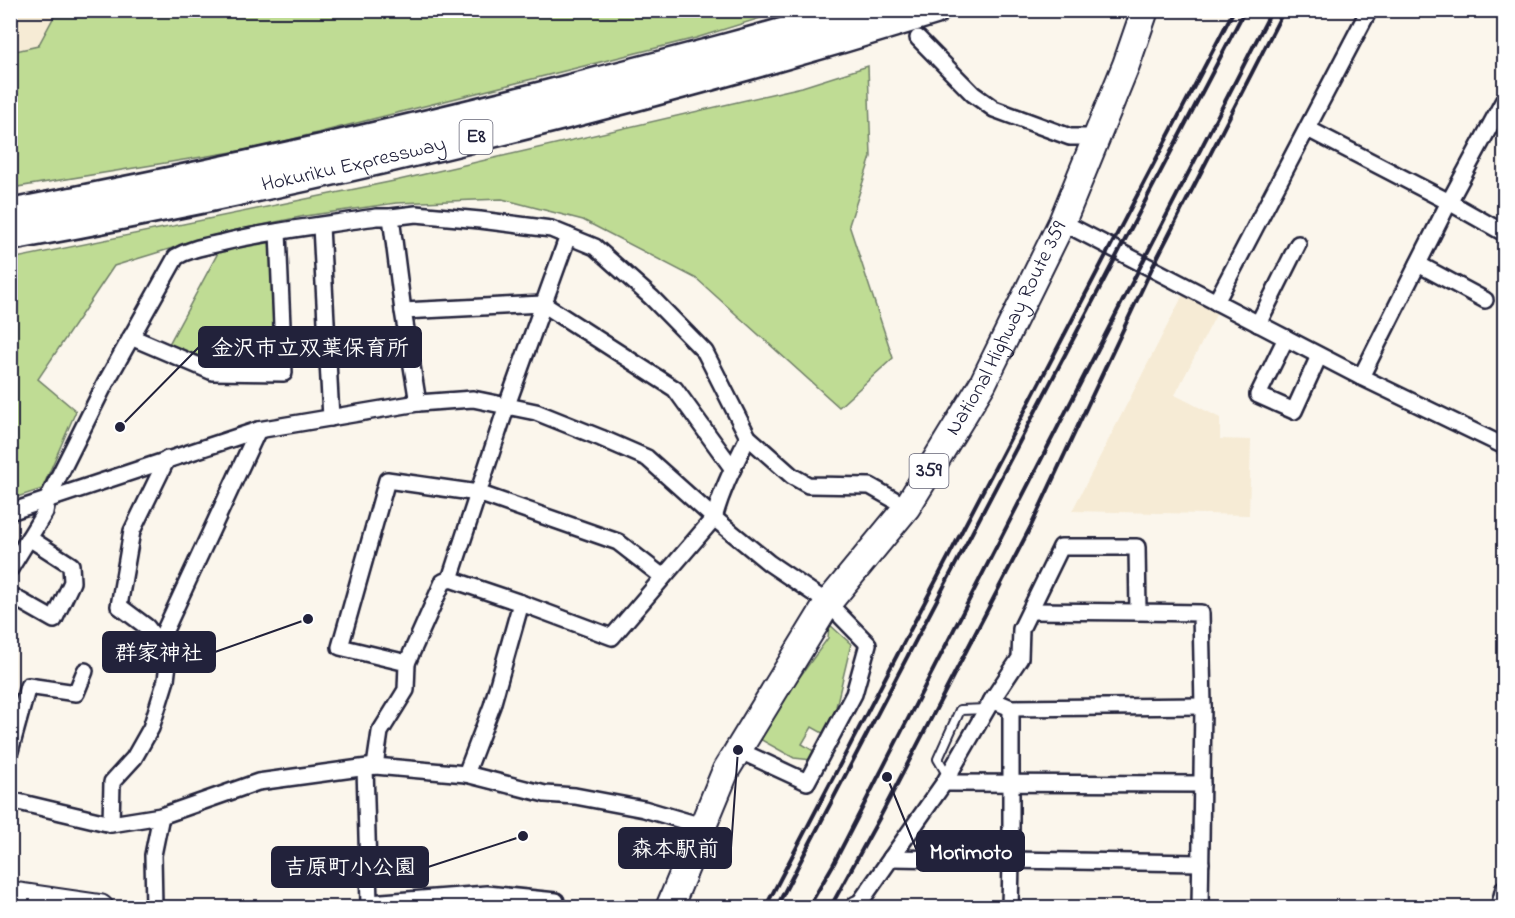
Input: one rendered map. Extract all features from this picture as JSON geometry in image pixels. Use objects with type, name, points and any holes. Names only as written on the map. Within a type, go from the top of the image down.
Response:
[{"type":"highway","name":"Hokuriku Expressway","points":[[10,214],[230,170],[413,129],[698,57],[859,10]]},
{"type":"highway","name":"Hokuriku Expressway","points":[[10,236],[279,183],[549,119],[732,71],[935,10]]},
{"type":"highway","name":"National Highway Route 359","points":[[669,908],[726,770],[828,603],[907,507],[983,383],[1062,222],[1126,65],[1145,10]]},
{"type":"highway","points":[[10,895],[100,908]]},
{"type":"street","points":[[1216,302],[1369,10]]},
{"type":"street","points":[[918,38],[973,94],[994,110],[1070,137],[1096,137]]},
{"type":"street","points":[[1361,377],[1449,202],[1504,100]]},
{"type":"street","points":[[1308,129],[1504,233]]},
{"type":"street","points":[[10,569],[45,512],[47,500],[105,384],[176,256],[187,251],[278,231],[376,217],[416,214],[480,219],[551,229],[595,247],[652,298],[705,352],[748,437],[792,476],[808,485],[870,486],[907,507]]},
{"type":"street","points":[[391,217],[418,403]]},
{"type":"street","points":[[1062,222],[1319,356],[1504,447]]},
{"type":"street","points":[[321,226],[331,418]]},
{"type":"street","points":[[131,337],[213,372],[284,373],[278,231]]},
{"type":"street","points":[[450,579],[507,405],[568,236]]},
{"type":"street","points":[[1258,324],[1298,244]]},
{"type":"street","points":[[1418,264],[1485,300]]},
{"type":"street","points":[[403,311],[543,304],[675,389],[732,469]]},
{"type":"street","points":[[1286,338],[1258,395],[1294,411],[1319,356]]},
{"type":"street","points":[[10,512],[258,430],[418,403],[473,399],[536,411],[647,458],[769,563],[828,603],[868,644],[854,694],[807,782],[738,750]]},
{"type":"street","points":[[159,643],[258,430]]},
{"type":"street","points":[[556,908],[556,900],[487,894],[369,905],[370,767],[381,732],[406,690],[406,663],[443,582],[450,579],[612,637],[714,518],[718,501],[748,437]]},
{"type":"street","points":[[111,824],[112,782],[134,758],[152,728],[166,680],[168,664],[159,643],[147,627],[119,606],[132,531],[167,459]]},
{"type":"street","points":[[406,663],[340,647],[387,480],[478,493],[618,542],[663,576]]},
{"type":"street","points":[[10,596],[54,620],[72,582],[71,565],[29,538]]},
{"type":"street","points":[[858,907],[946,779],[1020,658],[1021,629],[1061,547],[1137,547],[1138,612]]},
{"type":"street","points":[[466,774],[492,706],[521,603]]},
{"type":"street","points":[[1030,611],[1201,613],[1203,706],[1200,908]]},
{"type":"street","points":[[10,751],[28,686],[76,693],[85,671]]},
{"type":"street","points":[[990,704],[1011,708],[1203,706]]},
{"type":"street","points":[[1010,908],[1011,708]]},
{"type":"street","points":[[10,800],[111,824],[161,816],[258,782],[370,767],[466,774],[544,794],[575,796],[644,809],[702,826]]},
{"type":"street","points":[[946,779],[1011,784],[1202,784]]},
{"type":"street","points":[[154,908],[153,855],[161,816]]},
{"type":"street","points":[[891,858],[1201,862]]},
{"type":"street","points":[[1499,908],[1504,888]]},
{"type":"lane","points":[[946,779],[938,759],[960,711],[990,704]]},
{"type":"shaded area","points":[[10,11],[57,11],[38,46],[11,52]]},
{"type":"shaded area","points":[[1184,293],[1218,311],[1175,395],[1220,418],[1220,439],[1251,440],[1249,515],[1072,511]]},
{"type":"green space","points":[[57,11],[783,11],[696,38],[257,148],[11,188],[11,52],[38,46]]},
{"type":"green space","points":[[868,66],[871,157],[849,225],[893,358],[839,407],[697,279],[583,220],[502,199],[396,203],[305,216],[218,234],[114,266],[38,379],[76,411],[42,489],[11,499],[11,259],[399,180],[802,87]]},
{"type":"green space","points":[[265,240],[276,246],[278,364],[273,368],[216,366],[168,346],[219,251]]},
{"type":"green space","points":[[829,624],[851,644],[836,707],[826,735],[812,727],[802,744],[817,753],[812,760],[794,758],[756,737],[828,638]]},
{"type":"railway","points":[[765,908],[1234,10]]},
{"type":"railway","points":[[776,908],[1245,10]]},
{"type":"railway","points":[[808,908],[833,865],[1272,10]]},
{"type":"railway","points":[[830,908],[881,815],[1031,526],[1152,268],[1284,10]]},
{"type":"place","name":"金沢市立双葉保育所","points":[[120,427]]},
{"type":"place","name":"群家神社","points":[[308,619]]},
{"type":"place","name":"森本駅前","points":[[738,750]]},
{"type":"place","name":"Morimoto","points":[[887,777]]},
{"type":"place","name":"吉原町小公園","points":[[523,836]]}]
